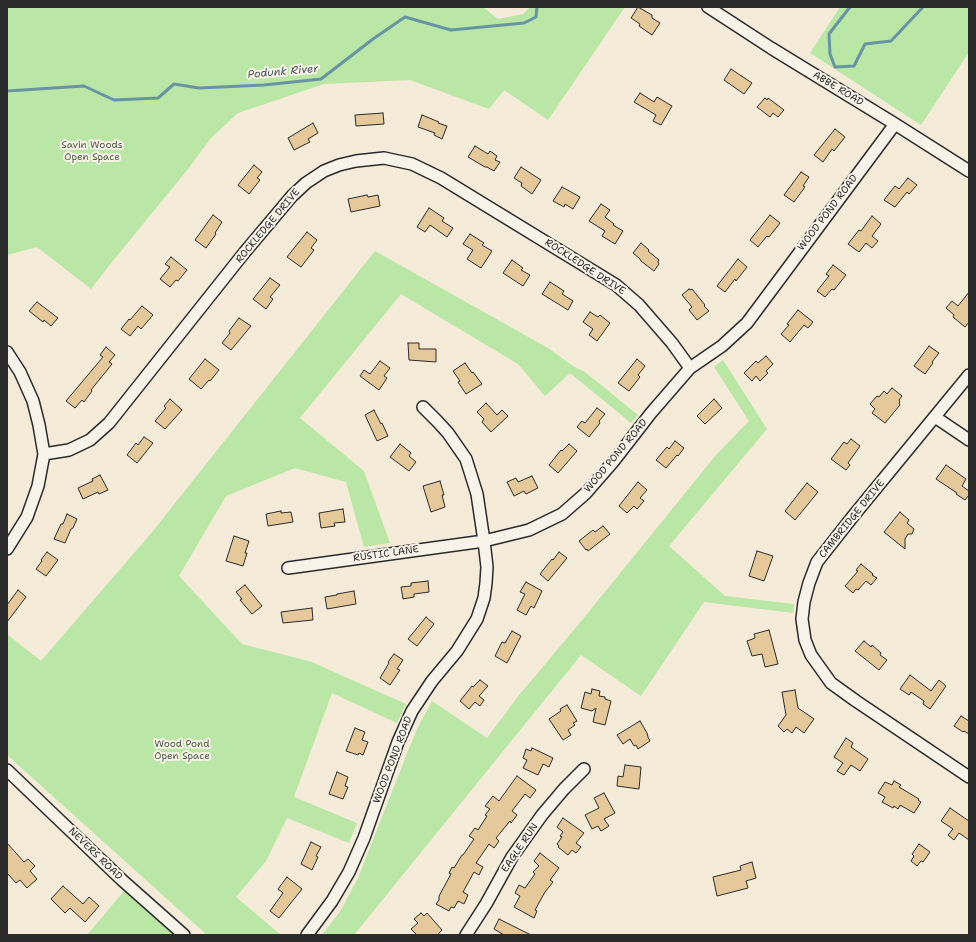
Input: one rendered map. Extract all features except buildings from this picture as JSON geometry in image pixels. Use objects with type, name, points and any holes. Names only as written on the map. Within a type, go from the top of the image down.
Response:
[{"type":"street","name":"ABBE ROAD","points":[[708,7],[969,171]]},
{"type":"street","name":"WOOD POND ROAD","points":[[307,935],[332,901],[349,872],[364,838],[398,742],[412,711],[432,681],[457,651],[477,619],[484,598],[486,583],[487,567],[484,541],[529,530],[562,514],[586,493],[690,368],[722,346],[746,323],[895,124]]},
{"type":"street","name":"ROCKLEDGE DRIVE","points":[[44,454],[69,450],[90,440],[109,423],[239,259],[292,196],[306,183],[324,171],[339,165],[356,161],[384,158],[412,164],[441,178],[616,285],[639,305],[672,343],[690,368]]},
{"type":"street","points":[[7,352],[20,372],[33,401],[44,454],[38,486],[27,517],[7,549]]},
{"type":"street","name":"CAMBRIDGE DRIVE","points":[[969,375],[817,562],[804,602],[802,620],[805,640],[811,655],[831,683],[969,776]]},
{"type":"street","points":[[423,407],[448,433],[466,459],[477,494],[484,541]]},
{"type":"street","points":[[934,417],[969,440]]},
{"type":"street","name":"RUSTIC LANE","points":[[288,568],[484,541]]},
{"type":"street","name":"EAGLE RUN","points":[[466,935],[486,904],[512,857],[542,815],[564,789],[584,769]]},
{"type":"street","name":"NEVERS ROAD","points":[[7,770],[122,880],[184,935]]},
{"type":"green space","name":"Savin Woods Open Space","points":[[7,7],[483,7],[498,19],[523,14],[530,7],[625,7],[548,120],[504,90],[489,109],[410,80],[324,84],[238,113],[211,138],[188,169],[91,289],[37,247],[7,255]]},
{"type":"green space","points":[[840,7],[969,7],[969,52],[921,125],[810,53]]},
{"type":"green space","name":"Wood Pond Open Space","points":[[375,251],[548,348],[573,366],[585,372],[638,415],[631,423],[570,373],[545,396],[518,364],[401,294],[300,418],[364,471],[390,543],[364,547],[346,482],[295,468],[226,496],[179,576],[242,644],[312,662],[406,704],[397,723],[332,693],[294,797],[357,823],[349,843],[287,818],[266,861],[236,897],[281,935],[207,935],[7,755],[7,634],[41,661],[153,531]]},
{"type":"green space","points":[[723,360],[767,429],[669,546],[725,596],[794,604],[793,613],[704,602],[641,696],[581,655],[354,935],[322,935],[341,910],[358,878],[417,729],[432,701],[487,738],[520,694],[716,455],[749,421],[714,367]]},
{"type":"green space","points":[[124,891],[175,935],[87,935]]},
{"type":"waterway","name":"Podunk River","points":[[7,91],[84,86],[114,100],[158,98],[174,84],[199,88],[264,85],[321,79],[373,39],[405,17],[451,30],[524,23],[536,17],[537,7]]},
{"type":"waterway","name":"Podunk River","points":[[850,7],[829,34],[830,54],[835,67],[854,66],[865,44],[891,41],[923,7]]}]
